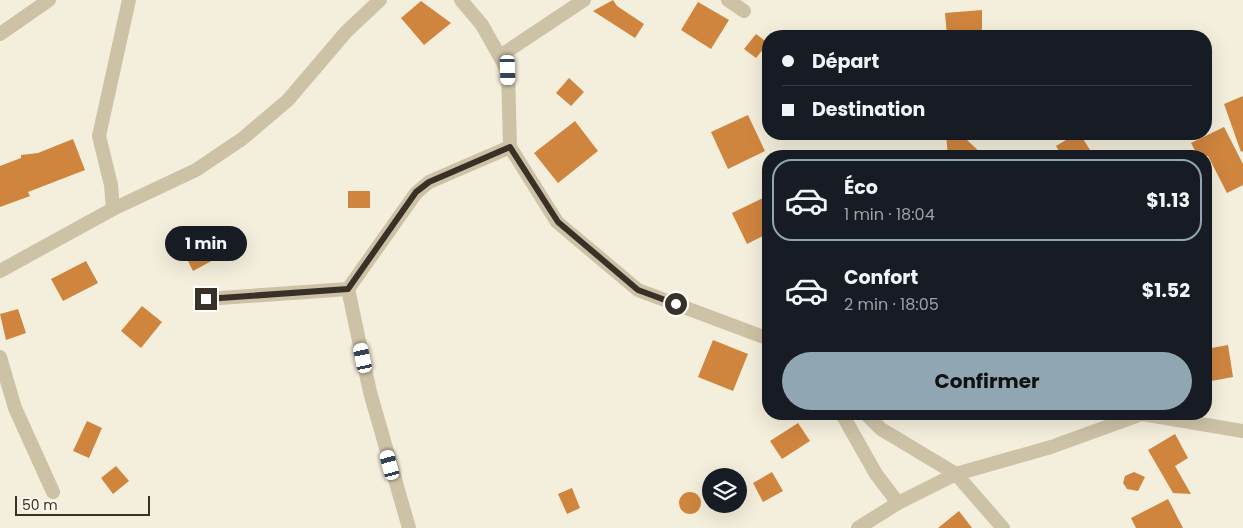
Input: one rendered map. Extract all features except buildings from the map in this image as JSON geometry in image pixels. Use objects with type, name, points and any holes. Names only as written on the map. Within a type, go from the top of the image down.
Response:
[{"type":"street","points":[[0,34],[50,0]]},
{"type":"street","points":[[113,209],[111,185],[99,136],[129,0]]},
{"type":"street","points":[[0,271],[113,209],[196,170],[242,139],[288,100],[346,32],[380,0]]},
{"type":"street","points":[[461,0],[482,25],[508,70],[510,147],[558,222],[638,290],[762,336]]},
{"type":"street","points":[[500,56],[584,0]]},
{"type":"street","points":[[728,0],[744,11]]},
{"type":"street","points":[[409,528],[370,392],[348,289],[416,192],[429,182],[510,147]]},
{"type":"street","points":[[206,299],[348,289]]},
{"type":"street","points":[[0,358],[15,408],[53,492]]},
{"type":"street","points":[[845,420],[876,474],[898,503]]},
{"type":"street","points":[[872,420],[881,429],[956,474],[1003,528]]},
{"type":"street","points":[[858,528],[898,503],[956,474],[1051,447],[1125,420]]},
{"type":"street","points":[[1178,420],[1243,431]]},
{"type":"route","points":[[206,299],[348,289],[416,192],[429,182],[510,147],[558,222],[638,290],[676,304]]}]
